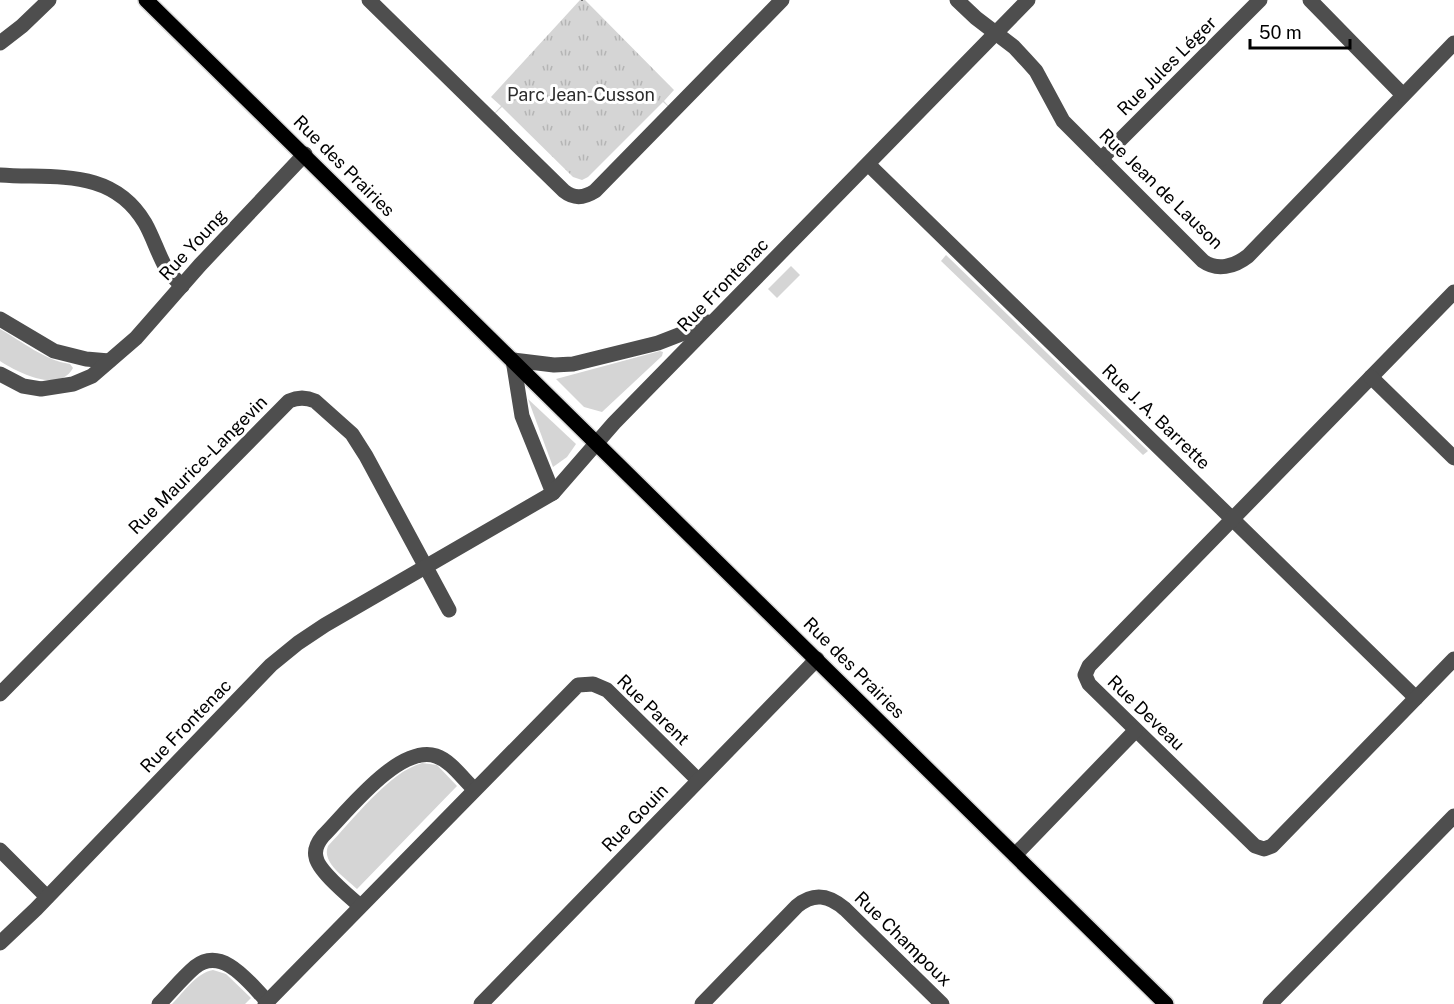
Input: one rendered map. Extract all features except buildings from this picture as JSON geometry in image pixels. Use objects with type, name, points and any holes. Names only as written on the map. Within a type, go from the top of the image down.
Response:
[{"type":"main road","name":"Rue des Prairies","points":[[146,0],[1166,1004]]},
{"type":"street","points":[[0,43],[49,0]]},
{"type":"street","points":[[369,0],[564,191],[579,197],[595,191],[782,0]]},
{"type":"street","name":"Rue Jean de Lauson","points":[[957,0],[976,18],[1014,47],[1039,77],[1064,121],[1203,261],[1211,265],[1230,266],[1248,256],[1454,43]]},
{"type":"street","name":"Rue Frontenac","points":[[0,943],[271,665],[325,625],[553,492],[597,443],[1028,0]]},
{"type":"street","name":"Rue Jules Léger","points":[[1101,159],[1260,0]]},
{"type":"street","points":[[1310,0],[1403,95]]},
{"type":"street","name":"Rue Young","points":[[0,374],[23,386],[41,389],[83,381],[92,375],[136,338],[305,154]]},
{"type":"street","name":"Rue J. A. Barrette","points":[[869,165],[1416,698]]},
{"type":"street","points":[[0,175],[76,178],[96,183],[114,192],[141,216],[167,270],[182,286]]},
{"type":"street","name":"Rue Deveau","points":[[1454,292],[1232,518],[1087,671],[1086,680],[1135,731],[1255,846],[1264,849],[1272,846],[1454,659]]},
{"type":"street","points":[[553,492],[522,416],[513,360],[554,365],[573,364],[675,337],[722,314]]},
{"type":"street","points":[[0,319],[54,351],[86,359],[109,361]]},
{"type":"street","points":[[1371,377],[1454,458]]},
{"type":"street","name":"Rue Maurice-Langevin","points":[[0,694],[289,401],[295,399],[309,398],[315,401],[351,434],[366,456],[425,567]]},
{"type":"street","points":[[425,567],[449,610]]},
{"type":"street","name":"Rue Gouin","points":[[481,1004],[817,659]]},
{"type":"street","name":"Rue Parent","points":[[159,1004],[195,967],[213,961],[225,963],[235,969],[266,1003],[568,693],[583,683],[594,684],[607,690],[698,780]]},
{"type":"street","points":[[1015,855],[1135,731]]},
{"type":"street","points":[[360,906],[317,862],[316,851],[323,836],[384,774],[406,759],[430,755],[446,762],[474,789]]},
{"type":"street","points":[[1270,1004],[1454,816]]},
{"type":"street","points":[[0,850],[47,897]]},
{"type":"street","name":"Rue Champoux","points":[[702,1004],[797,906],[808,898],[822,896],[834,900],[845,909],[942,1004]]},
{"type":"green space","name":"Parc Jean-Cusson","points":[[580,0],[585,0],[674,90],[664,101],[673,111],[663,102],[588,177],[582,180],[573,177],[502,107],[490,118],[501,106],[491,97]]},
{"type":"green space","points":[[946,255],[1148,451],[1143,455],[941,261]]},
{"type":"green space","points":[[791,266],[800,275],[777,298],[768,289]]},
{"type":"green space","points":[[0,329],[42,355],[70,364],[73,368],[67,376],[48,380],[27,375],[7,366],[0,361]]},
{"type":"green space","points":[[663,352],[662,356],[602,412],[584,407],[556,379]]},
{"type":"green space","points":[[528,399],[576,444],[567,457],[553,467]]},
{"type":"green space","points":[[422,763],[437,765],[457,786],[357,889],[331,864],[327,852],[328,846],[384,787],[409,768]]},
{"type":"green space","points":[[213,970],[226,974],[251,998],[245,1004],[172,1004],[196,979]]}]
